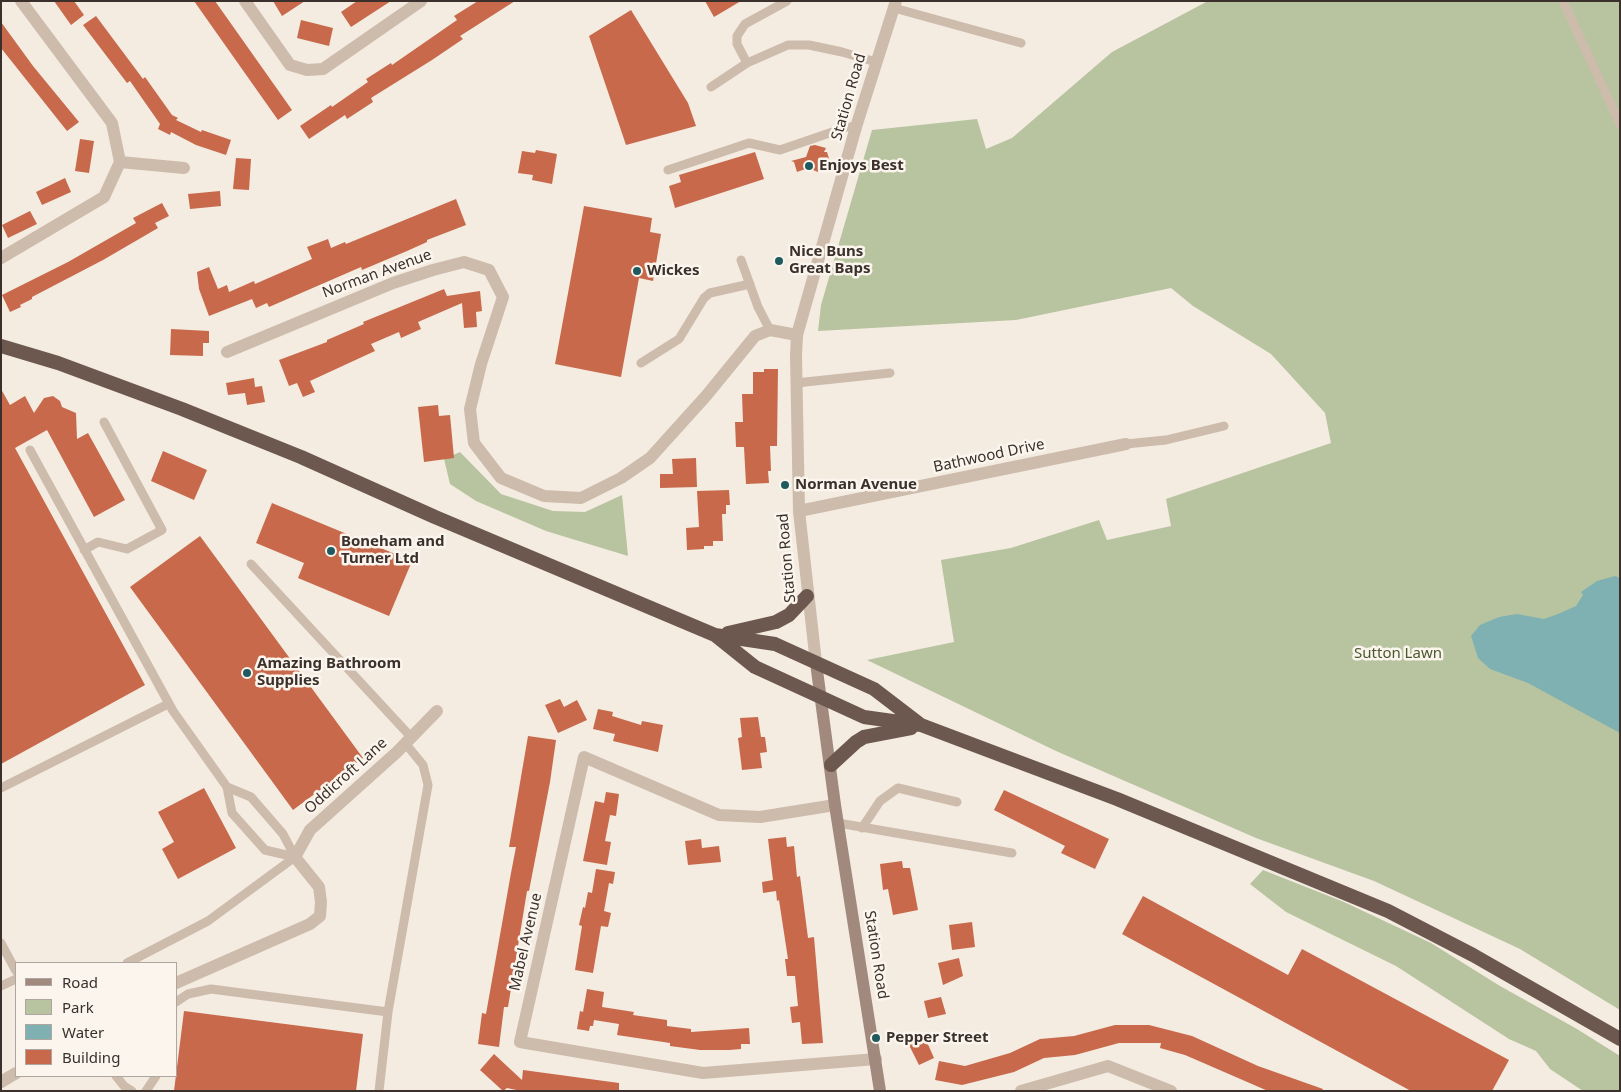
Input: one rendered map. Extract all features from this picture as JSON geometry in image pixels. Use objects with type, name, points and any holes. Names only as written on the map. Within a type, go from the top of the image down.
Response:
[{"type":"highway","points":[[1,346],[58,363],[182,409],[301,457],[435,517],[715,635],[767,642],[874,689],[921,726]]},
{"type":"highway","points":[[715,635],[776,622],[789,615],[806,596]]},
{"type":"highway","points":[[715,635],[755,667],[864,717],[921,726],[1116,799],[1388,910],[1473,954],[1620,1039]]},
{"type":"highway","points":[[831,765],[864,737],[921,726]]},
{"type":"main road","name":"Station Road","points":[[816,663],[835,805],[880,1091]]},
{"type":"street","points":[[1,258],[104,197],[120,162],[112,123],[20,1]]},
{"type":"street","points":[[245,1],[290,65],[307,70],[323,68],[421,1]]},
{"type":"street","name":"Station Road","points":[[816,663],[806,596],[799,511],[796,383],[797,335],[856,128],[895,4]]},
{"type":"street","points":[[120,162],[184,168]]},
{"type":"street","name":"Norman Avenue","points":[[227,352],[393,283],[433,270],[464,262],[489,270],[503,298],[481,364],[470,409],[474,443],[501,478],[544,496],[581,498],[621,478],[650,458],[706,396],[755,336],[770,330]]},
{"type":"street","points":[[770,330],[797,335]]},
{"type":"street","name":"Bathwood Drive","points":[[799,511],[1126,444]]},
{"type":"street","name":"Oddicroft Lane","points":[[295,857],[310,830],[437,711]]},
{"type":"street","name":"Mabel Avenue","points":[[835,805],[760,817],[719,816],[584,757],[520,1042],[703,1073],[876,1059]]},
{"type":"street","points":[[178,982],[310,924],[320,916],[322,902],[318,887],[295,857]]},
{"type":"street","points":[[1022,1091],[1047,1088],[1108,1066],[1170,1091]]},
{"type":"street","points":[[1,1082],[15,1074]]},
{"type":"lane","points":[[747,63],[737,44],[737,36],[745,24],[787,1]]},
{"type":"lane","points":[[1563,1],[1620,124]]},
{"type":"lane","points":[[895,4],[1020,43]]},
{"type":"lane","points":[[711,87],[747,63],[788,46],[809,45],[876,62]]},
{"type":"lane","points":[[668,170],[749,143],[780,150],[846,127],[856,128]]},
{"type":"lane","points":[[742,260],[758,307],[770,330]]},
{"type":"lane","points":[[641,363],[679,339],[704,298],[710,294],[750,284]]},
{"type":"lane","points":[[796,383],[890,373]]},
{"type":"lane","points":[[84,550],[98,542],[127,550],[162,530],[104,422]]},
{"type":"lane","points":[[1126,444],[1166,440],[1224,426]]},
{"type":"lane","points":[[30,450],[168,704],[227,787],[232,813],[265,850],[295,857]]},
{"type":"lane","points":[[251,564],[408,740],[423,765],[428,785],[388,1012],[379,1091]]},
{"type":"lane","points":[[1,788],[168,704]]},
{"type":"lane","points":[[227,787],[250,797],[283,834],[295,857]]},
{"type":"lane","points":[[862,828],[880,801],[898,788],[957,802]]},
{"type":"lane","points":[[838,824],[1012,853]]},
{"type":"lane","points":[[129,962],[208,921],[295,857]]},
{"type":"lane","points":[[1,943],[15,969]]},
{"type":"lane","points":[[1,986],[15,979]]},
{"type":"lane","points":[[178,1001],[188,994],[212,989],[388,1012]]},
{"type":"lane","points":[[117,1077],[124,1086],[132,1091]]},
{"type":"lane","points":[[146,1091],[155,1077]]},
{"type":"green space","name":"Sutton Lawn","points":[[1208,1],[1620,1],[1620,1010],[1520,949],[1374,881],[1256,838],[1056,751],[867,660],[954,642],[941,560],[1011,548],[1099,520],[1107,540],[1171,526],[1166,499],[1331,443],[1325,413],[1271,354],[1193,306],[1171,288],[1016,320],[818,331],[821,305],[872,130],[977,119],[986,149],[1012,138],[1112,52]]},
{"type":"green space","points":[[460,452],[501,494],[553,511],[585,512],[622,495],[628,556],[546,531],[476,501],[450,484],[444,459]]},
{"type":"green space","points":[[1263,870],[1344,902],[1431,943],[1500,986],[1577,1029],[1620,1056],[1620,1091],[1583,1091],[1550,1069],[1536,1051],[1509,1039],[1396,966],[1286,912],[1250,884]]},
{"type":"water","points":[[1615,576],[1620,578],[1620,733],[1528,683],[1490,669],[1478,658],[1471,636],[1480,625],[1499,617],[1517,614],[1544,619],[1558,614],[1576,606],[1583,595],[1581,592],[1597,581]]},
{"type":"building","points":[[54,1],[74,1],[84,15],[71,25]]},
{"type":"building","points":[[194,1],[215,1],[292,110],[278,120]]},
{"type":"building","points":[[273,1],[305,1],[282,16]]},
{"type":"building","points":[[357,1],[391,1],[351,27],[341,12]]},
{"type":"building","points":[[478,1],[515,1],[460,36],[463,39],[432,60],[371,98],[373,102],[347,119],[345,115],[309,139],[300,126],[331,105],[332,107],[368,82],[366,79],[391,63],[392,65],[457,20],[454,16]]},
{"type":"building","points":[[705,1],[741,1],[714,17]]},
{"type":"building","points":[[631,10],[688,103],[696,126],[626,145],[589,36]]},
{"type":"building","points":[[96,16],[143,79],[145,77],[172,115],[178,118],[176,120],[201,132],[202,130],[231,140],[226,155],[196,145],[171,132],[170,135],[158,129],[160,124],[130,81],[127,83],[83,25]]},
{"type":"building","points":[[301,20],[333,28],[329,46],[297,38]]},
{"type":"building","points":[[1,22],[33,66],[79,122],[67,131],[1,48]]},
{"type":"building","points":[[80,139],[94,141],[89,173],[75,171]]},
{"type":"building","points":[[815,145],[826,148],[824,152],[827,152],[830,162],[820,165],[818,172],[808,168],[797,172],[794,162],[791,161],[806,157],[810,146]]},
{"type":"building","points":[[536,150],[557,154],[552,184],[532,180],[533,175],[518,173],[522,151],[535,153]]},
{"type":"building","points":[[755,152],[764,179],[675,208],[669,186],[681,182],[679,175]]},
{"type":"building","points":[[236,158],[251,159],[249,190],[233,189]]},
{"type":"building","points":[[65,178],[71,192],[42,205],[36,192]]},
{"type":"building","points":[[220,191],[221,206],[190,209],[188,194]]},
{"type":"building","points":[[456,199],[466,225],[427,240],[427,242],[362,270],[361,267],[269,307],[267,303],[256,308],[252,299],[209,316],[199,289],[197,272],[209,267],[218,289],[227,285],[229,292],[254,281],[255,284],[312,259],[307,247],[328,239],[331,248],[345,242],[346,244]]},
{"type":"building","points":[[162,203],[169,216],[155,223],[158,228],[103,260],[32,297],[32,299],[20,305],[21,307],[10,312],[2,295],[68,262],[136,223],[133,218]]},
{"type":"building","points":[[584,206],[652,218],[650,232],[661,234],[653,281],[639,278],[621,377],[555,364]]},
{"type":"building","points":[[30,211],[37,224],[8,238],[2,225]]},
{"type":"building","points":[[444,289],[447,296],[480,291],[482,311],[476,312],[477,327],[464,328],[462,303],[418,322],[421,329],[401,338],[399,332],[371,344],[375,351],[310,381],[315,392],[303,397],[297,383],[289,386],[279,360],[327,342],[327,340],[364,324],[363,322]]},
{"type":"building","points":[[171,329],[209,331],[209,343],[203,343],[203,356],[170,355]]},
{"type":"building","points":[[764,369],[778,369],[777,446],[770,446],[771,471],[768,471],[769,483],[746,484],[744,447],[736,447],[735,422],[743,422],[742,394],[753,394],[753,372],[764,372]]},
{"type":"building","points":[[254,378],[255,387],[262,386],[265,402],[247,405],[245,393],[228,395],[226,383]]},
{"type":"building","points":[[1,389],[10,405],[25,396],[34,413],[44,398],[53,396],[60,401],[62,407],[76,413],[77,439],[88,433],[125,500],[94,517],[47,430],[15,448],[145,685],[1,764]]},
{"type":"building","points":[[438,405],[439,416],[450,415],[454,458],[424,462],[418,407]]},
{"type":"building","points":[[163,451],[207,470],[194,500],[151,481]]},
{"type":"building","points":[[696,458],[697,487],[660,488],[660,474],[673,474],[672,459]]},
{"type":"building","points":[[729,490],[730,505],[726,505],[726,514],[722,514],[723,541],[713,541],[713,546],[704,546],[704,549],[687,550],[686,528],[699,527],[697,491]]},
{"type":"building","points":[[272,503],[412,561],[389,616],[298,578],[304,563],[256,543]]},
{"type":"building","name":"Amazing Bathroom Supplies","points":[[200,536],[363,758],[293,810],[130,587]]},
{"type":"building","points":[[560,699],[564,707],[577,700],[587,720],[558,733],[545,705]]},
{"type":"building","points":[[598,709],[613,712],[612,716],[641,725],[642,721],[663,725],[658,752],[613,741],[615,734],[593,729]]},
{"type":"building","points":[[758,717],[761,737],[765,737],[767,752],[760,753],[762,768],[742,770],[738,738],[742,737],[740,718]]},
{"type":"building","points":[[528,736],[556,740],[550,782],[529,891],[527,891],[508,1007],[504,1007],[499,1047],[478,1044],[482,1013],[486,1014],[516,847],[509,847]]},
{"type":"building","points":[[204,788],[236,848],[178,879],[162,849],[174,842],[158,812]]},
{"type":"building","points":[[1004,790],[1109,839],[1095,869],[1061,853],[1065,846],[994,810]]},
{"type":"building","points":[[606,792],[619,794],[616,816],[610,815],[605,841],[611,842],[607,865],[583,861],[595,801],[604,803]]},
{"type":"building","points":[[786,837],[787,847],[794,846],[797,877],[800,876],[808,938],[814,937],[823,1043],[802,1044],[800,1022],[792,1023],[790,1007],[798,1006],[795,976],[787,976],[785,959],[788,959],[779,900],[777,901],[776,891],[763,893],[762,882],[773,880],[768,839]]},
{"type":"building","points":[[701,839],[702,848],[719,846],[721,862],[688,865],[685,841]]},
{"type":"building","points":[[902,861],[903,868],[910,868],[918,910],[893,915],[888,889],[883,890],[880,864]]},
{"type":"building","points":[[596,869],[615,872],[613,884],[609,883],[604,911],[611,913],[608,927],[601,926],[593,973],[575,970],[582,926],[579,925],[588,892],[592,893]]},
{"type":"building","points":[[1143,896],[1288,975],[1302,949],[1509,1060],[1492,1091],[1411,1091],[1122,934]]},
{"type":"building","points":[[972,922],[975,947],[952,950],[949,925]]},
{"type":"building","points":[[959,958],[963,976],[943,985],[938,963]]},
{"type":"building","points":[[587,989],[604,992],[602,1007],[634,1012],[633,1015],[667,1020],[667,1026],[691,1029],[691,1032],[749,1028],[750,1044],[741,1044],[741,1049],[729,1050],[700,1050],[670,1046],[670,1043],[617,1035],[619,1024],[594,1020],[593,1026],[590,1026],[589,1031],[577,1029],[580,1011],[583,1012]]},
{"type":"building","points":[[941,997],[946,1014],[928,1018],[924,1001]]},
{"type":"building","points":[[184,1011],[363,1034],[356,1091],[174,1091],[176,1077],[178,1077],[178,1059]]},
{"type":"building","points":[[1115,1025],[1149,1025],[1192,1036],[1258,1066],[1323,1089],[1322,1091],[1268,1091],[1185,1055],[1160,1048],[1161,1043],[1119,1043],[1075,1055],[1044,1058],[1014,1072],[962,1085],[935,1080],[939,1061],[965,1066],[1010,1053],[1040,1039],[1074,1036]]},
{"type":"building","points":[[923,1033],[934,1058],[919,1065],[907,1041]]},
{"type":"building","points":[[494,1054],[522,1080],[523,1070],[619,1083],[619,1091],[521,1091],[507,1088],[503,1091],[480,1070]]},
{"type":"place","name":"Enjoys Best","points":[[809,166]]},
{"type":"place","name":"Nice Buns Great Baps","points":[[779,261]]},
{"type":"place","name":"Wickes","points":[[637,271]]},
{"type":"place","name":"Norman Avenue","points":[[785,485]]},
{"type":"place","name":"Boneham and Turner Ltd","points":[[331,551]]},
{"type":"place","name":"Amazing Bathroom Supplies","points":[[247,673]]},
{"type":"place","name":"Pepper Street","points":[[876,1038]]}]
